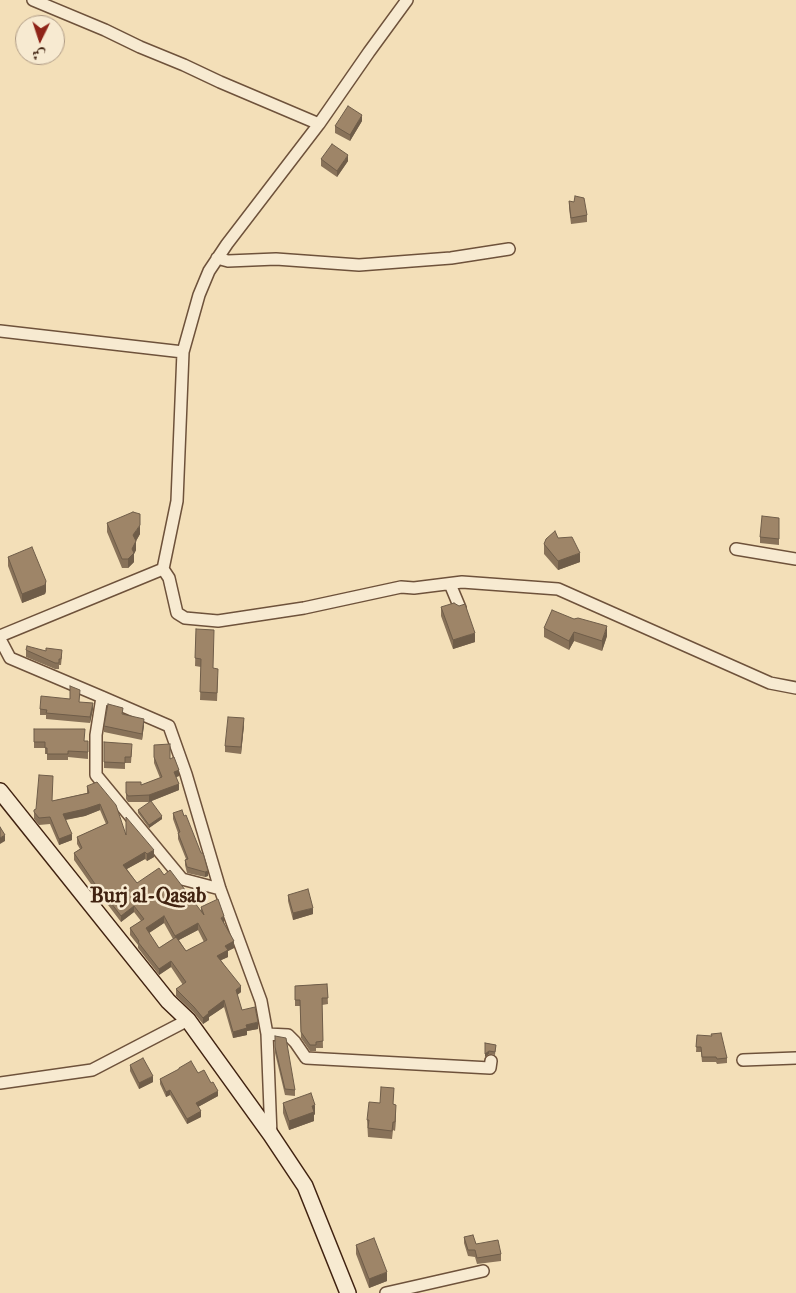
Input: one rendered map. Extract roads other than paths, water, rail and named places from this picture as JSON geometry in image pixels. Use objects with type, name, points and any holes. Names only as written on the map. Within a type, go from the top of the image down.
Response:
[{"type":"main road","points":[[0,792],[168,1001],[188,1020],[271,1135],[306,1190],[348,1293]]},
{"type":"street","points":[[33,0],[105,30],[246,94],[319,124]]},
{"type":"street","points":[[408,0],[319,124],[217,258],[209,271],[200,294],[183,352],[178,501],[163,569],[169,578],[177,614],[185,618],[218,621],[304,608],[400,588],[462,582],[558,589],[770,683],[796,688]]},
{"type":"street","points":[[217,258],[228,262],[276,259],[359,265],[452,258],[509,249]]},
{"type":"street","points":[[0,331],[183,352]]},
{"type":"street","points":[[736,549],[796,559]]},
{"type":"street","points":[[0,636],[163,569]]},
{"type":"street","points":[[450,584],[460,608]]},
{"type":"street","points":[[0,640],[10,658],[169,726],[186,774],[220,889],[261,1001],[267,1034],[271,1135]]},
{"type":"street","points":[[102,696],[96,735],[96,775],[182,879],[220,889]]},
{"type":"street","points":[[0,1083],[92,1070],[188,1020]]},
{"type":"street","points":[[267,1034],[288,1035],[306,1058],[490,1068],[491,1061]]},
{"type":"street","points":[[743,1060],[796,1058]]},
{"type":"street","points":[[386,1293],[483,1271]]},
{"type":"district","name":"Burj al-Qasab","points":[[148,897]]}]
